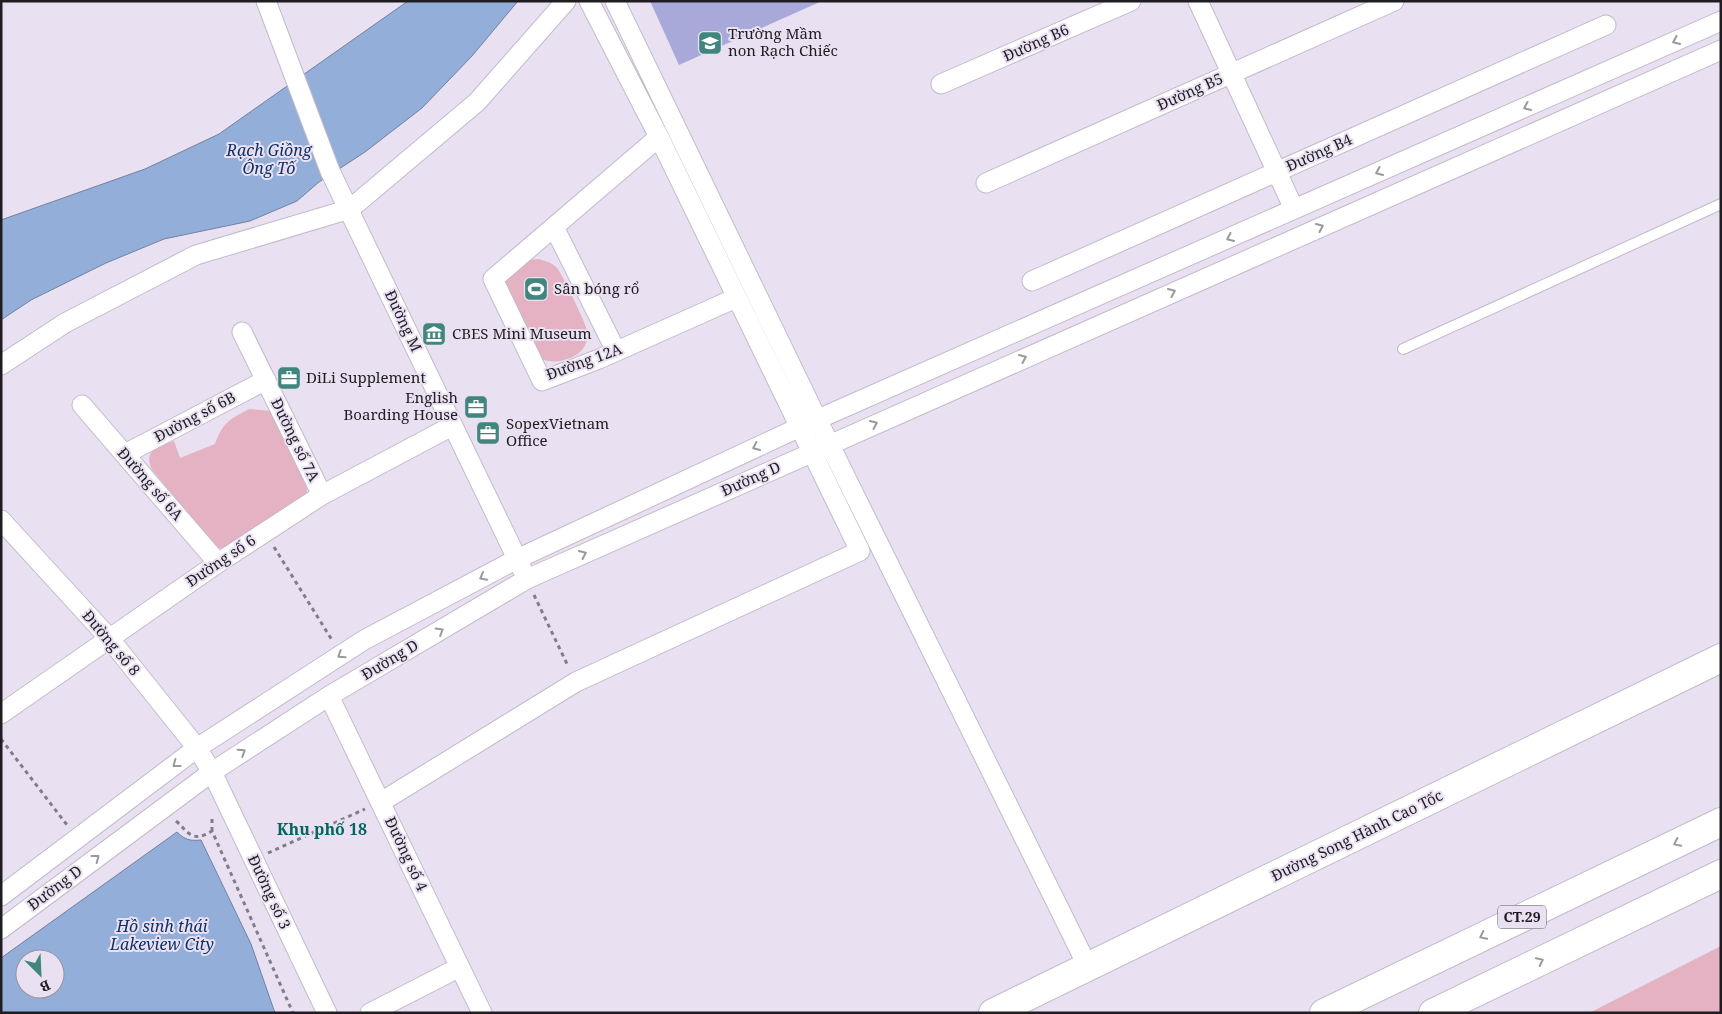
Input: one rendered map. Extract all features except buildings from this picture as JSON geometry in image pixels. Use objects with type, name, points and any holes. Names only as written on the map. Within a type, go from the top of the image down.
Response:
[{"type":"main road","name":"Đường Song Hành Cao Tốc","points":[[993,1013],[1721,658]]},
{"type":"main road","name":"CT.29","points":[[1324,1013],[1721,822]]},
{"type":"main road","points":[[1433,1013],[1721,874]]},
{"type":"street","points":[[1,365],[65,324],[196,255],[350,209],[477,102],[566,1]]},
{"type":"street","points":[[589,1],[659,137],[736,298],[809,423],[830,444],[1088,967]]},
{"type":"street","points":[[381,802],[576,682],[860,551],[813,452],[809,423],[615,1]]},
{"type":"street","name":"Đường B6","points":[[941,84],[1131,1]]},
{"type":"street","points":[[1198,1],[1294,209]]},
{"type":"street","name":"Đường B5","points":[[986,183],[1394,1]]},
{"type":"street","name":"Đường M","points":[[268,7],[330,171],[527,579]]},
{"type":"street","name":"Đường D","points":[[1,896],[76,837],[197,748],[364,640],[517,559],[809,423],[1721,22]]},
{"type":"street","name":"Đường B4","points":[[1032,281],[1606,25]]},
{"type":"street","name":"Đường D","points":[[1,929],[212,772],[329,696],[527,579],[1721,50]]},
{"type":"street","name":"Đường 12A","points":[[659,137],[493,279],[542,381],[616,351],[736,298]]},
{"type":"street","points":[[554,227],[616,351]]},
{"type":"street","name":"Đường số 7A","points":[[242,332],[322,495]]},
{"type":"street","name":"Đường số 6B","points":[[125,454],[266,380]]},
{"type":"street","name":"Đường số 6A","points":[[82,405],[218,562]]},
{"type":"street","name":"Đường số 6","points":[[1,714],[218,562],[264,532],[322,495],[452,426]]},
{"type":"street","name":"Đường số 8","points":[[1,520],[109,638],[197,748],[212,772]]},
{"type":"street","name":"Đường số 4","points":[[329,696],[482,1013]]},
{"type":"street","name":"Đường số 3","points":[[212,772],[326,1013]]},
{"type":"street","points":[[370,1013],[460,967]]},
{"type":"lane","points":[[1403,349],[1721,204]]},
{"type":"path","points":[[264,532],[341,655]]},
{"type":"path","points":[[527,579],[576,682]]},
{"type":"path","points":[[1,739],[76,837]]},
{"type":"path","points":[[254,860],[381,802]]},
{"type":"path","points":[[211,812],[212,830],[293,1013]]},
{"type":"path","points":[[178,814],[177,821],[184,831],[191,835],[199,836],[212,830]]},
{"type":"path","points":[[172,822],[177,821]]},
{"type":"shaded area","points":[[539,259],[552,264],[559,271],[573,297],[587,330],[585,346],[573,357],[565,360],[549,361],[541,359],[504,290],[505,280],[529,260]]},
{"type":"shaded area","points":[[249,409],[272,411],[306,484],[307,493],[303,498],[224,550],[217,547],[152,470],[149,457],[158,447],[174,441],[180,458],[215,444],[224,426],[236,416]]},
{"type":"shaded area","points":[[1721,946],[1721,1013],[1589,1013]]},
{"type":"water","name":"Rạch Giồng Ông Tố","points":[[408,1],[518,1],[472,56],[422,108],[365,152],[319,182],[297,201],[250,221],[164,239],[106,263],[31,300],[1,320],[1,220],[145,169],[219,134]]},
{"type":"water","name":"Hồ sinh thái Lakeview City","points":[[177,832],[188,839],[201,840],[251,944],[275,1013],[1,1013],[1,958]]},
{"type":"place","name":"Trường Mầm non Rạch Chiếc","points":[[710,43]]},
{"type":"place","name":"Sân bóng rổ","points":[[536,289]]},
{"type":"place","name":"CBES Mini Museum","points":[[434,334]]},
{"type":"place","name":"DiLi Supplement","points":[[289,378]]},
{"type":"place","name":"English Boarding House","points":[[476,407]]},
{"type":"place","name":"SopexVietnam Office","points":[[488,433]]},
{"type":"district","name":"Khu phố 18","points":[[322,829]]}]
